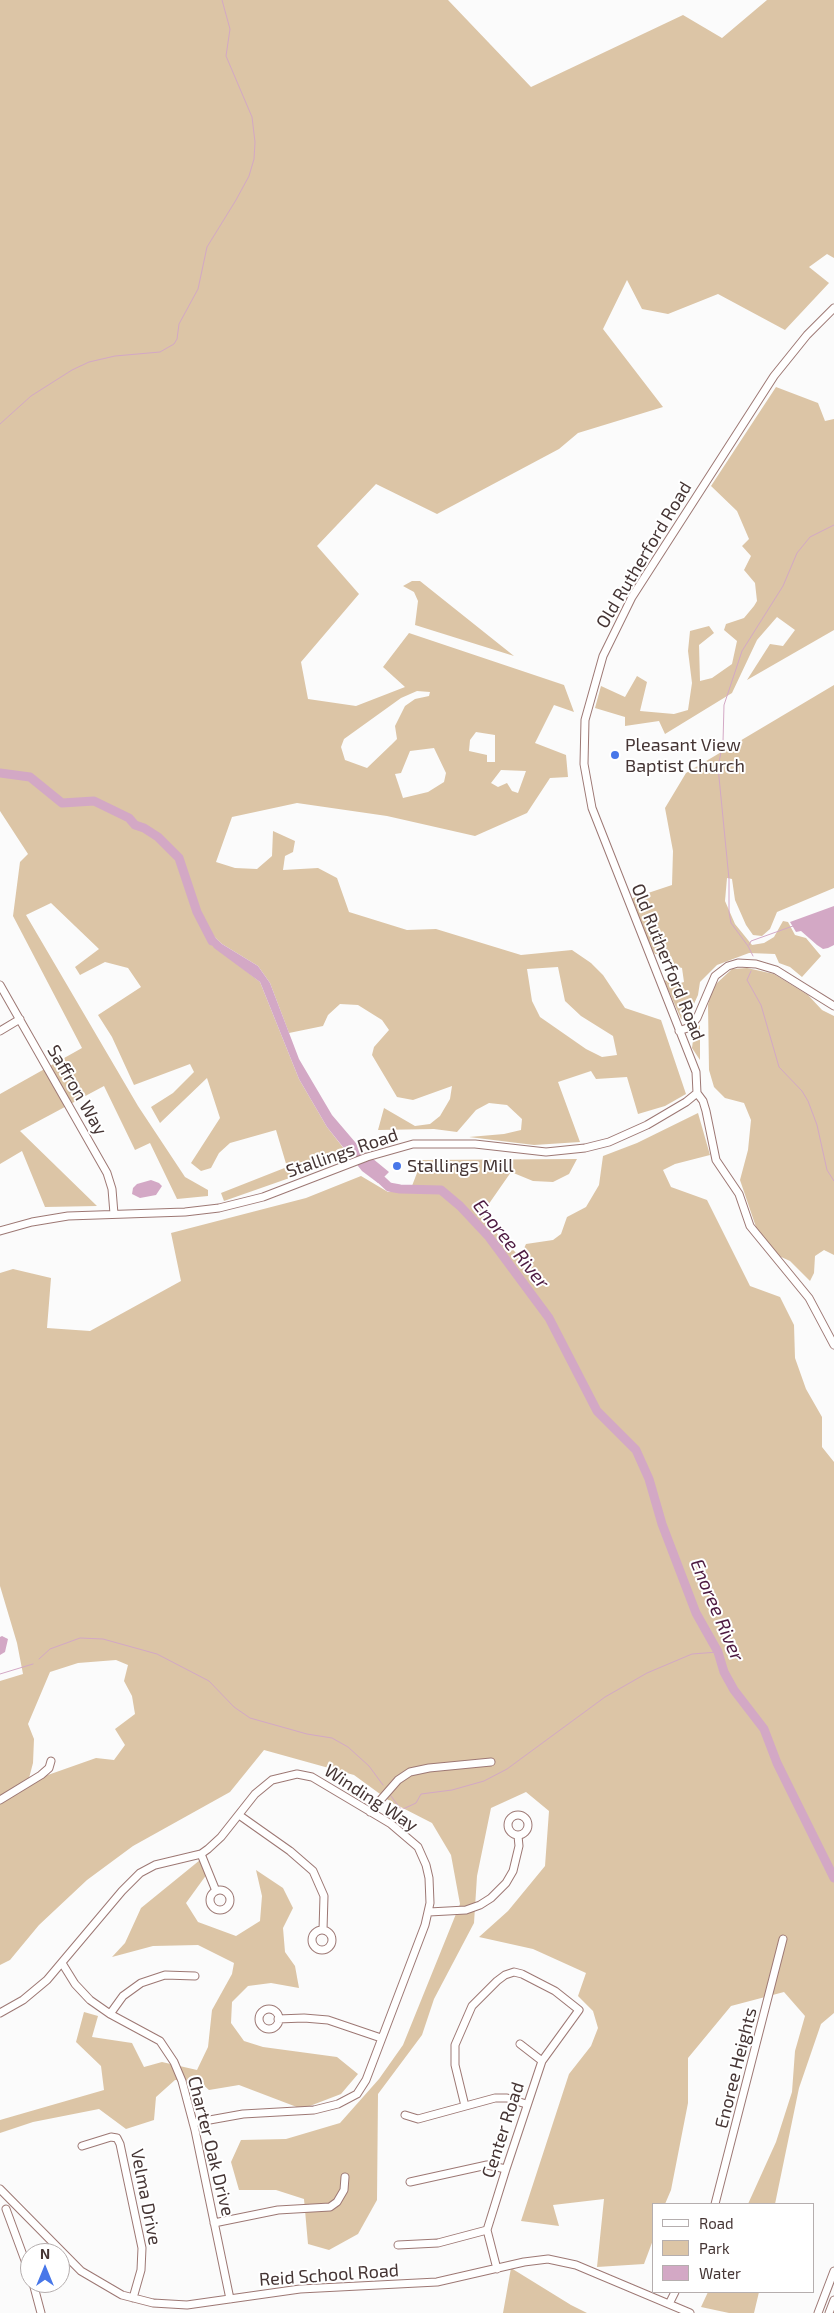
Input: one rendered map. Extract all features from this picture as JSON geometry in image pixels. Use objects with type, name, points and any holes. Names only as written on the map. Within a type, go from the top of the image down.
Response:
[{"type":"street","name":"Old Rutherford Road","points":[[697,1093],[698,1076],[592,808],[583,750],[588,706],[606,646],[632,597],[774,376],[796,348],[834,308]]},
{"type":"street","points":[[679,1031],[690,1027],[697,1018],[716,976],[728,966],[738,964],[756,964],[776,970],[834,1006]]},
{"type":"street","name":"Saffron Way","points":[[0,985],[107,1173],[112,1189],[114,1214]]},
{"type":"street","points":[[0,1031],[20,1020]]},
{"type":"street","points":[[697,1093],[703,1100],[716,1160],[739,1194],[750,1226],[809,1298],[834,1345]]},
{"type":"street","name":"Stallings Road","points":[[0,1231],[48,1218],[185,1212],[220,1208],[263,1197],[343,1166],[413,1144],[475,1144],[546,1152],[585,1148],[609,1142],[648,1125],[697,1093]]},
{"type":"street","points":[[0,1800],[41,1775],[49,1768],[51,1761]]},
{"type":"street","points":[[370,1812],[398,1780],[410,1772],[429,1768],[491,1762]]},
{"type":"street","name":"Winding Way","points":[[0,2013],[34,1992],[62,1963],[122,1891],[140,1873],[155,1865],[201,1854],[221,1837],[266,1784],[279,1777],[297,1774],[312,1777],[403,1832],[420,1852],[429,1878],[429,1912],[365,2084],[357,2094],[346,2101],[314,2110],[243,2114],[193,2123]]},
{"type":"street","points":[[239,1815],[290,1851],[313,1871],[324,1896],[323,1930]]},
{"type":"street","points":[[429,1912],[466,1910],[492,1898],[506,1883],[513,1871],[519,1846],[518,1836]]},
{"type":"street","points":[[201,1854],[216,1891]]},
{"type":"street","name":"Enoree Heights","points":[[715,2203],[783,1939]]},
{"type":"street","name":"Charter Oak Drive","points":[[62,1963],[84,1994],[110,2014],[155,2037],[166,2048],[182,2081],[193,2123],[230,2299]]},
{"type":"street","name":"Center Road","points":[[465,2106],[455,2065],[455,2045],[472,2006],[504,1975],[514,1972],[522,1974],[555,1991],[579,2010],[542,2061],[526,2104],[487,2230]]},
{"type":"street","points":[[110,2014],[123,1996],[141,1983],[165,1975],[195,1976]]},
{"type":"street","points":[[278,2019],[304,2018],[328,2020],[381,2038]]},
{"type":"street","points":[[520,2044],[542,2061]]},
{"type":"street","points":[[405,2115],[418,2119],[495,2098],[507,2098],[526,2104]]},
{"type":"street","name":"Velma Drive","points":[[82,2146],[111,2137],[117,2138],[120,2144],[142,2248],[141,2270],[133,2298]]},
{"type":"street","points":[[410,2182],[487,2165],[506,2169]]},
{"type":"street","points":[[214,2223],[278,2210],[330,2207],[337,2202],[343,2193],[345,2177]]},
{"type":"street","name":"Reid School Road","points":[[0,2189],[81,2271],[106,2287],[133,2298],[153,2303],[176,2305],[300,2289],[437,2282],[536,2260],[560,2261],[576,2266],[690,2313]]},
{"type":"street","points":[[13,2201],[3,2211],[20,2251]]},
{"type":"street","points":[[398,2245],[438,2243],[487,2230],[497,2269]]},
{"type":"street","points":[[818,2313],[834,2271]]},
{"type":"street","points":[[36,2293],[41,2313]]},
{"type":"street","points":[[670,2304],[675,2293]]},
{"type":"street","points":[[829,2313],[834,2300]]},
{"type":"green space","points":[[0,0],[448,0],[531,87],[683,15],[722,38],[767,0],[834,0],[834,258],[827,254],[809,267],[829,283],[785,330],[718,294],[668,314],[642,309],[627,280],[603,329],[663,407],[578,433],[559,449],[437,514],[376,484],[317,546],[359,594],[301,662],[308,699],[356,706],[405,687],[383,667],[409,633],[564,685],[574,712],[554,705],[535,743],[566,755],[568,777],[550,778],[527,813],[475,836],[387,816],[297,803],[232,817],[216,862],[235,868],[257,869],[272,856],[273,831],[295,841],[293,852],[285,856],[283,870],[318,868],[337,878],[349,912],[407,930],[436,929],[521,955],[572,950],[591,963],[603,975],[625,1008],[661,1020],[686,1094],[665,1106],[638,1114],[627,1077],[596,1079],[591,1071],[558,1082],[580,1142],[534,1145],[469,1137],[504,1134],[521,1130],[522,1119],[507,1105],[489,1103],[476,1110],[457,1132],[434,1129],[378,1130],[384,1108],[415,1126],[430,1124],[440,1116],[450,1099],[452,1086],[413,1100],[397,1097],[372,1055],[374,1047],[389,1030],[382,1020],[358,1005],[340,1004],[328,1015],[323,1026],[289,1033],[270,983],[258,966],[222,944],[207,930],[210,942],[260,982],[299,1079],[327,1127],[345,1150],[328,1159],[318,1168],[224,1201],[221,1193],[287,1167],[276,1130],[230,1143],[219,1153],[211,1168],[201,1171],[191,1163],[220,1118],[207,1078],[160,1123],[151,1107],[173,1093],[194,1072],[190,1064],[134,1085],[112,1037],[98,1015],[141,987],[128,968],[105,962],[80,975],[75,967],[99,949],[51,903],[26,915],[138,1106],[185,1177],[208,1190],[208,1196],[177,1199],[150,1143],[135,1150],[104,1086],[20,1131],[97,1206],[45,1207],[22,1151],[0,1164],[0,1094],[82,1048],[13,916],[20,862],[28,854],[0,811]],"holes":[[[417,691],[430,692],[429,696],[415,699],[405,706],[395,726],[397,739],[367,768],[345,760],[341,747],[344,739],[401,698]],[[476,732],[495,735],[495,762],[487,762],[487,755],[469,751],[470,740]],[[434,748],[446,773],[444,782],[428,792],[403,798],[395,774],[401,773],[410,751]],[[501,770],[526,771],[518,793],[512,791],[507,783],[498,787],[491,783]],[[558,967],[565,1001],[581,1016],[613,1036],[617,1055],[602,1057],[586,1049],[540,1017],[532,1001],[527,969]]]},
{"type":"green space","points":[[776,387],[818,403],[825,421],[834,419],[834,630],[747,680],[770,644],[783,646],[795,630],[777,617],[757,640],[732,693],[665,734],[659,721],[625,726],[625,717],[595,708],[601,686],[625,697],[637,676],[647,682],[640,711],[674,714],[688,710],[692,683],[688,651],[690,631],[709,626],[714,633],[699,645],[700,681],[712,678],[732,664],[737,641],[724,630],[726,624],[744,618],[754,606],[757,601],[755,583],[744,570],[751,556],[742,546],[749,539],[737,511],[711,486]]},
{"type":"green space","points":[[412,581],[420,581],[514,656],[415,625],[418,601],[414,592],[403,586]]},
{"type":"green space","points":[[834,685],[834,888],[777,912],[770,929],[762,936],[753,935],[746,925],[735,900],[732,879],[727,878],[725,901],[735,924],[752,945],[764,943],[774,937],[783,921],[788,922],[795,935],[806,938],[821,956],[802,977],[790,967],[779,963],[775,954],[749,953],[717,965],[700,982],[698,995],[688,1017],[681,1019],[664,980],[676,984],[684,982],[682,968],[675,966],[671,956],[655,954],[648,945],[630,899],[672,885],[673,851],[665,808],[686,773]]},
{"type":"green space","points":[[747,968],[774,974],[808,995],[822,1010],[834,1016],[834,1255],[824,1250],[815,1256],[814,1273],[810,1281],[790,1261],[779,1256],[757,1230],[740,1180],[748,1150],[751,1120],[744,1103],[725,1098],[714,1087],[709,1070],[708,1005],[711,993],[717,983],[732,969]]},
{"type":"green space","points":[[700,1025],[700,1060],[692,1048],[694,1033]]},
{"type":"green space","points":[[698,1113],[710,1155],[675,1164],[663,1170],[671,1187],[707,1200],[750,1286],[780,1297],[794,1325],[795,1358],[806,1389],[822,1417],[822,1447],[834,1462],[834,2013],[821,2024],[799,2088],[775,2203],[748,2203],[776,2142],[792,2092],[795,2051],[805,2016],[784,1992],[731,2006],[688,2058],[688,2103],[671,2190],[665,2203],[652,2203],[652,2243],[644,2264],[597,2267],[604,2199],[553,2205],[559,2226],[521,2221],[569,2074],[591,2046],[598,2028],[593,2011],[578,1996],[586,1973],[533,1949],[479,1937],[508,1911],[545,1866],[549,1811],[526,1792],[491,1808],[477,1876],[474,1923],[434,1999],[422,2035],[378,2094],[377,2200],[358,2234],[329,2250],[308,2244],[304,2199],[276,2190],[239,2190],[231,2162],[241,2140],[286,2139],[340,2123],[379,2079],[403,2045],[460,1904],[451,1855],[432,1823],[391,1802],[354,1775],[264,1750],[230,1792],[133,1846],[87,1880],[39,1925],[10,1960],[0,1965],[0,1681],[23,1674],[17,1643],[0,1586],[0,1273],[13,1269],[51,1278],[47,1328],[90,1331],[181,1281],[171,1233],[306,1198],[361,1176],[388,1192],[410,1191],[422,1160],[577,1159],[569,1174],[553,1182],[533,1181],[511,1172],[486,1208],[484,1220],[520,1257],[526,1244],[553,1240],[561,1234],[567,1217],[586,1207],[599,1185],[603,1156],[637,1143]],"holes":[[[116,1660],[128,1665],[124,1681],[132,1696],[135,1714],[115,1729],[125,1745],[114,1760],[96,1758],[28,1782],[33,1763],[34,1739],[28,1724],[50,1672],[78,1663]]]},
{"type":"green space","points":[[200,1860],[207,1874],[186,1903],[198,1922],[236,1936],[260,1921],[262,1896],[256,1870],[283,1888],[293,1908],[283,1928],[285,1952],[295,1966],[299,1988],[271,1983],[248,1986],[232,2002],[231,2023],[244,2041],[263,2047],[337,2057],[358,2074],[341,2094],[302,2109],[239,2085],[209,2090],[199,2081],[175,2080],[156,2097],[154,2120],[126,2129],[99,2109],[33,2122],[0,2133],[0,2120],[104,2090],[101,2066],[76,2042],[84,2012],[98,2016],[92,2037],[132,2043],[144,2067],[162,2062],[197,2070],[208,2047],[212,2010],[232,1974],[234,1963],[198,1945],[153,1946],[112,1957],[125,1943],[141,1908]]},
{"type":"green space","points":[[511,2268],[571,2305],[587,2313],[503,2313]]},
{"type":"green space","points":[[708,2293],[759,2293],[754,2313],[729,2313],[701,2307]]},
{"type":"water","points":[[834,906],[834,945],[828,948],[823,949],[801,931],[796,932],[790,922]]},
{"type":"water","points":[[207,930],[222,944],[258,966],[270,983],[299,1059],[332,1115],[361,1149],[389,1172],[378,1183],[362,1171],[327,1127],[299,1079],[260,982],[214,948],[210,942]]},
{"type":"water","points":[[151,1180],[162,1186],[156,1195],[140,1198],[132,1194],[133,1188],[137,1184]]},
{"type":"water","points":[[0,1637],[8,1639],[5,1652],[0,1655]]},
{"type":"waterway","points":[[0,424],[31,396],[72,370],[89,362],[115,356],[160,352],[174,344],[177,339],[179,324],[198,289],[207,247],[249,176],[254,159],[255,142],[252,117],[226,56],[230,29],[222,0]]},
{"type":"waterway","points":[[753,956],[731,923],[729,912],[729,879],[718,767],[723,742],[724,705],[742,651],[783,586],[797,553],[810,537],[834,525]]},
{"type":"waterway","name":"Enoree River","points":[[0,773],[30,777],[62,803],[94,801],[129,818],[135,825],[144,828],[158,837],[179,858],[197,912],[212,941]]},
{"type":"waterway","points":[[749,945],[751,941],[793,926]]},
{"type":"waterway","points":[[751,971],[747,980],[761,1005],[779,1067],[802,1091],[808,1101],[817,1125],[827,1170],[834,1181]]},
{"type":"waterway","name":"Enoree River","points":[[373,1172],[389,1187],[441,1190],[460,1206],[489,1237],[549,1318],[597,1411],[636,1450],[649,1479],[662,1524],[696,1613],[718,1652],[724,1672],[734,1690],[764,1729],[777,1763],[834,1878]]},
{"type":"waterway","points":[[39,1659],[50,1649],[80,1638],[103,1639],[157,1654],[209,1681],[234,1707],[250,1718],[307,1734],[332,1738],[348,1747],[369,1766],[383,1785]]},
{"type":"waterway","points":[[391,1796],[400,1808],[403,1809],[416,1803],[421,1794],[452,1790],[484,1781],[507,1769],[605,1697],[647,1673],[692,1654],[718,1652]]},
{"type":"waterway","points":[[0,1674],[33,1664]]},
{"type":"place","name":"Pleasant View Baptist Church","points":[[615,755]]},
{"type":"place","name":"Stallings Mill","points":[[397,1166]]}]
